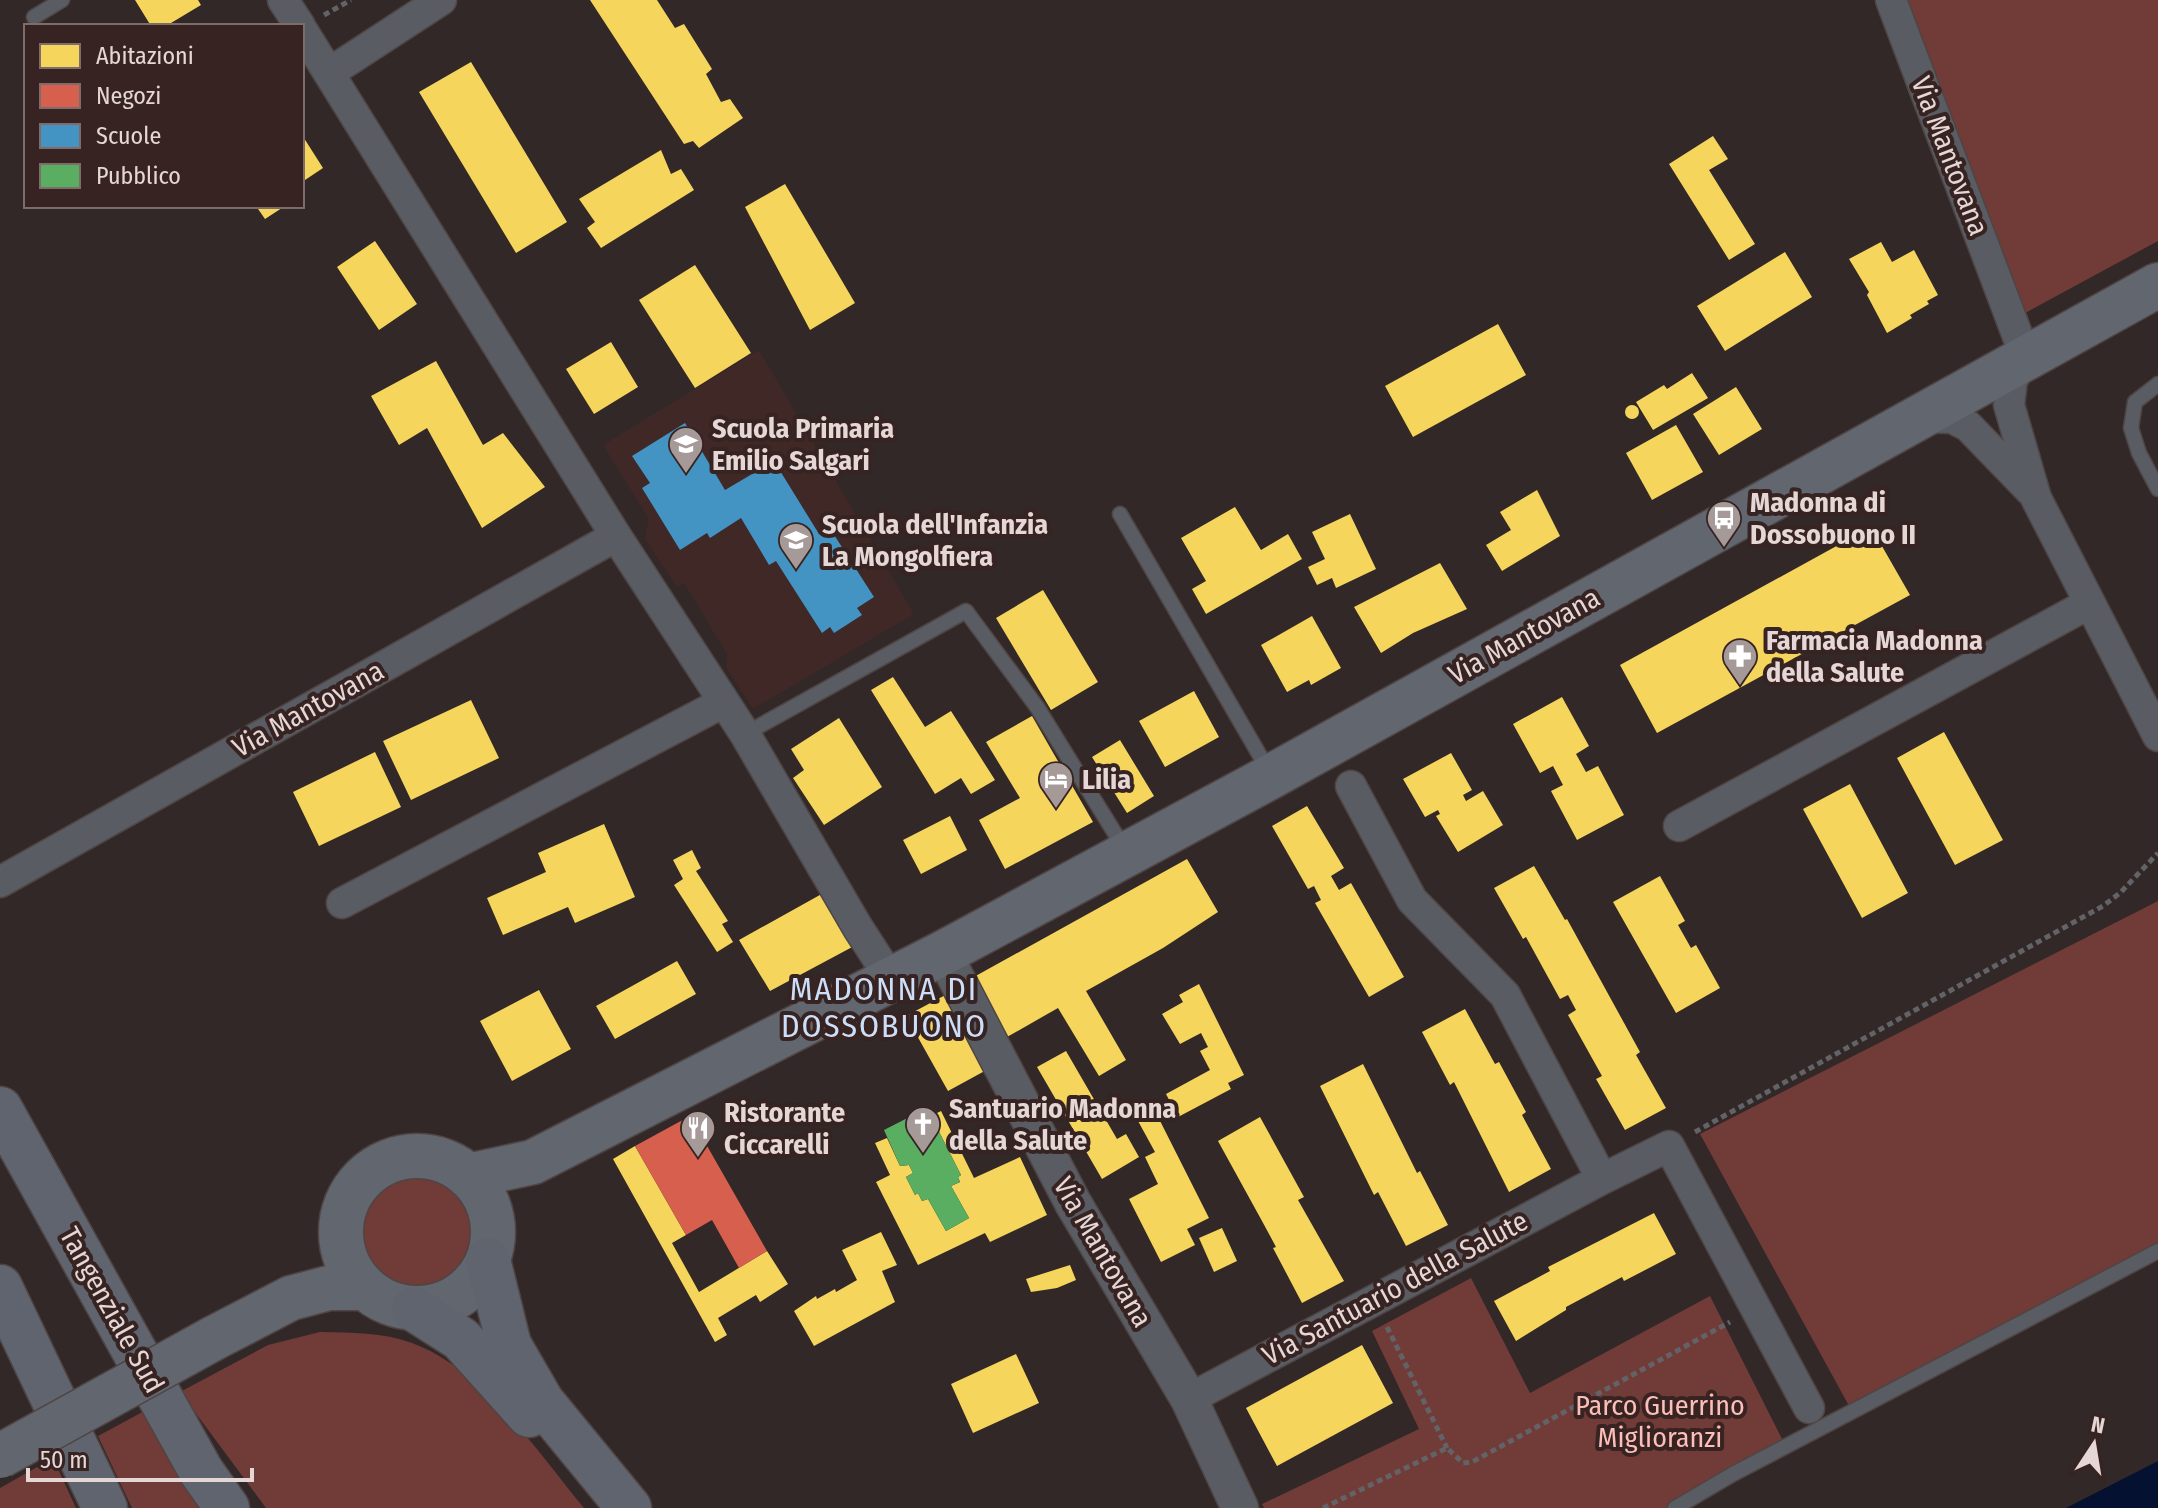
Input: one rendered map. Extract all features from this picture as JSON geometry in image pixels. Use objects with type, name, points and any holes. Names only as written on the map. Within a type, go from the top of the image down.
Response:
[{"type":"highway","name":"Tangenziale Sud","points":[[0,1109],[201,1471],[227,1508]]},
{"type":"highway","points":[[488,1260],[509,1345],[542,1402],[629,1508]]},
{"type":"highway","points":[[0,1287],[46,1378],[105,1508]]},
{"type":"highway","points":[[414,1309],[461,1339],[606,1508]]},
{"type":"main road","name":"Via Mantovana","points":[[478,1191],[943,953],[1272,776],[2158,285]]},
{"type":"main road","points":[[418,1156],[453,1165],[478,1191],[493,1224],[493,1242],[480,1276],[459,1295],[433,1307],[414,1309],[396,1306],[379,1299],[353,1274],[341,1240],[341,1221],[346,1204],[367,1174],[400,1158],[418,1156]]},
{"type":"main road","points":[[291,1298],[319,1271],[341,1240]]},
{"type":"main road","points":[[0,1456],[291,1298],[329,1288],[365,1288]]},
{"type":"street","points":[[283,0],[298,24]]},
{"type":"street","points":[[329,73],[441,0]]},
{"type":"street","name":"Via Mantovana","points":[[1891,0],[2026,358]]},
{"type":"street","points":[[304,33],[616,536],[745,734],[891,979]]},
{"type":"street","points":[[2026,358],[2012,380],[2009,405],[2036,498],[2158,736]]},
{"type":"street","points":[[1919,417],[1952,418],[1968,426],[1995,451],[2036,498]]},
{"type":"street","name":"Via Mantovana","points":[[5,879],[616,536]]},
{"type":"street","points":[[1679,826],[2090,603]]},
{"type":"street","points":[[342,903],[724,702]]},
{"type":"street","points":[[1351,786],[1412,900],[1505,995],[1602,1179]]},
{"type":"street","name":"Via Mantovana","points":[[943,953],[1073,1203],[1189,1399],[1240,1508]]},
{"type":"street","points":[[1669,1146],[1809,1408]]},
{"type":"street","name":"Via Santuario della Salute","points":[[1189,1399],[1669,1146]]},
{"type":"lane","points":[[34,17],[62,0]]},
{"type":"lane","points":[[2158,384],[2135,402],[2131,428],[2139,453],[2158,489]]},
{"type":"lane","points":[[1120,514],[1272,776]]},
{"type":"lane","points":[[745,734],[966,611],[1037,707],[1127,852]]},
{"type":"lane","points":[[1675,1508],[1733,1474],[2158,1251]]},
{"type":"path","points":[[1669,1146],[2103,906],[2120,893],[2158,853]]},
{"type":"path","points":[[1374,1300],[1447,1448],[1463,1463],[1472,1462],[1756,1308]]},
{"type":"path","points":[[1323,1508],[1447,1448]]},
{"type":"shaded area","points":[[759,350],[914,614],[753,709],[726,667],[727,654],[684,583],[677,587],[645,539],[649,519],[603,445]]},
{"type":"green space","points":[[1893,0],[2158,0],[2158,241],[2016,318]]},
{"type":"green space","points":[[2158,901],[2158,1245],[1854,1415],[1700,1134]]},
{"type":"green space","points":[[416,1171],[439,1176],[459,1189],[472,1209],[477,1232],[472,1255],[459,1275],[439,1288],[416,1293],[393,1288],[373,1275],[360,1255],[355,1232],[360,1209],[373,1189],[393,1176]]},
{"type":"green space","name":"Parco Guerrino Miglioranzi","points":[[1471,1278],[1530,1393],[1710,1296],[1786,1447],[1681,1508],[1264,1508],[1262,1504],[1419,1429],[1372,1331]]},
{"type":"green space","points":[[320,1332],[390,1337],[438,1355],[462,1372],[507,1414],[584,1508],[266,1508],[180,1392],[268,1345]]},
{"type":"green space","points":[[148,1409],[206,1508],[132,1508],[98,1436]]},
{"type":"green space","points":[[53,1458],[76,1508],[0,1508],[0,1488]]},
{"type":"water","points":[[2158,1461],[2158,1508],[2066,1508]]},
{"type":"building: Abitazioni","points":[[135,0],[198,0],[201,5],[169,24],[150,24]]},
{"type":"building: Abitazioni","points":[[590,0],[657,0],[675,28],[684,24],[712,69],[706,74],[721,102],[730,99],[743,118],[699,148],[693,141],[684,144]]},
{"type":"building: Abitazioni","points":[[471,62],[567,222],[516,253],[419,92]]},
{"type":"building: Abitazioni","points":[[1713,136],[1728,159],[1709,170],[1755,244],[1729,260],[1669,164]]},
{"type":"building: Abitazioni","points":[[304,138],[323,168],[304,181]]},
{"type":"building: Abitazioni","points":[[661,150],[671,174],[681,169],[694,190],[601,248],[587,228],[595,222],[579,199]]},
{"type":"building: Abitazioni","points":[[785,184],[855,303],[810,330],[745,207]]},
{"type":"building: Abitazioni","points":[[257,208],[282,208],[265,219]]},
{"type":"building: Abitazioni","points":[[375,241],[417,304],[379,330],[337,267]]},
{"type":"building: Abitazioni","points":[[1881,242],[1892,262],[1914,250],[1938,295],[1910,315],[1912,318],[1887,333],[1867,295],[1869,292],[1849,259]]},
{"type":"building: Abitazioni","points":[[1785,252],[1812,297],[1725,351],[1697,306]]},
{"type":"building: Abitazioni","points":[[695,265],[751,353],[695,388],[639,300]]},
{"type":"building: Abitazioni","points":[[1498,324],[1526,375],[1413,437],[1385,386]]},
{"type":"building: Abitazioni","points":[[611,342],[638,387],[594,414],[566,369]]},
{"type":"building: Abitazioni","points":[[436,361],[483,445],[503,433],[545,487],[482,528],[427,428],[399,445],[371,396]]},
{"type":"building: Abitazioni","points":[[1692,373],[1708,398],[1653,430],[1636,402],[1664,385],[1667,389]]},
{"type":"building: Abitazioni","points":[[1736,387],[1762,429],[1719,455],[1693,414]]},
{"type":"building: Abitazioni","points":[[1632,405],[1639,412],[1632,419],[1625,412]]},
{"type":"building: Abitazioni","points":[[1676,425],[1703,472],[1652,500],[1626,453]]},
{"type":"building: Abitazioni","points":[[1537,490],[1560,536],[1502,571],[1486,545],[1511,530],[1500,512]]},
{"type":"building: Abitazioni","points":[[1235,507],[1261,550],[1288,534],[1302,559],[1206,614],[1192,589],[1206,581],[1181,538]]},
{"type":"building: Abitazioni","points":[[1350,514],[1376,569],[1336,588],[1332,578],[1317,585],[1308,567],[1325,559],[1312,532]]},
{"type":"building: Abitazioni","points":[[1871,527],[1910,595],[1657,733],[1620,665]]},
{"type":"building: Abitazioni","points":[[1440,563],[1467,609],[1413,633],[1381,653],[1354,607]]},
{"type":"building: Abitazioni","points":[[1043,590],[1098,682],[1051,710],[996,618]]},
{"type":"building: Abitazioni","points":[[1312,616],[1341,668],[1311,685],[1309,680],[1287,692],[1261,645]]},
{"type":"building: Abitazioni","points":[[893,677],[925,727],[951,711],[995,780],[971,794],[961,778],[935,794],[871,690]]},
{"type":"building: Abitazioni","points":[[1194,691],[1219,737],[1165,767],[1139,721]]},
{"type":"building: Abitazioni","points":[[1562,697],[1589,746],[1576,754],[1586,772],[1598,766],[1624,815],[1577,840],[1551,791],[1563,785],[1553,766],[1540,773],[1513,724]]},
{"type":"building: Abitazioni","points":[[471,700],[499,758],[411,800],[383,741]]},
{"type":"building: Abitazioni","points":[[1032,716],[1093,822],[1005,869],[979,820],[1020,798],[986,742]]},
{"type":"building: Abitazioni","points":[[839,718],[882,787],[824,825],[793,778],[804,770],[791,749]]},
{"type":"building: Abitazioni","points":[[1944,732],[2003,840],[1955,865],[1897,758]]},
{"type":"building: Abitazioni","points":[[1120,740],[1154,796],[1127,813],[1092,757]]},
{"type":"building: Abitazioni","points":[[375,752],[401,807],[319,846],[293,792]]},
{"type":"building: Abitazioni","points":[[1451,753],[1472,790],[1463,795],[1466,801],[1483,791],[1503,825],[1458,852],[1436,816],[1440,814],[1438,810],[1425,817],[1403,779]]},
{"type":"building: Abitazioni","points":[[1850,784],[1908,893],[1862,918],[1803,809]]},
{"type":"building: Abitazioni","points":[[1307,806],[1344,868],[1331,876],[1339,890],[1351,883],[1404,977],[1369,997],[1315,903],[1321,900],[1314,886],[1308,889],[1272,826]]},
{"type":"building: Abitazioni","points":[[950,816],[967,850],[921,874],[903,840]]},
{"type":"building: Abitazioni","points":[[604,824],[635,897],[575,923],[568,907],[503,935],[487,898],[546,872],[538,853]]},
{"type":"building: Abitazioni","points":[[692,850],[701,868],[696,871],[728,921],[722,924],[733,942],[717,952],[674,885],[683,879],[673,860]]},
{"type":"building: Abitazioni","points":[[1187,859],[1218,912],[1163,948],[1086,991],[1126,1060],[1099,1076],[1058,1008],[1007,1037],[972,978]]},
{"type":"building: Abitazioni","points":[[1534,866],[1567,919],[1640,1052],[1636,1055],[1666,1108],[1625,1130],[1596,1079],[1602,1076],[1568,1015],[1576,1010],[1568,995],[1560,999],[1526,937],[1523,939],[1494,888]]},
{"type":"building: Abitazioni","points":[[1660,876],[1685,921],[1678,925],[1691,948],[1696,945],[1720,988],[1676,1013],[1613,902]]},
{"type":"building: Abitazioni","points":[[827,891],[856,945],[770,991],[739,940]]},
{"type":"building: Abitazioni","points":[[677,961],[696,994],[615,1039],[596,1006]]},
{"type":"building: Abitazioni","points":[[1199,984],[1244,1075],[1228,1083],[1231,1089],[1178,1117],[1166,1094],[1210,1070],[1200,1051],[1208,1047],[1201,1033],[1180,1044],[1162,1014],[1183,1002],[1179,995]]},
{"type":"building: Abitazioni","points":[[539,990],[571,1049],[512,1081],[480,1021]]},
{"type":"building: Abitazioni","points":[[951,992],[992,1067],[948,1091],[906,1016]]},
{"type":"building: Abitazioni","points":[[1465,1009],[1526,1112],[1522,1115],[1551,1169],[1509,1192],[1454,1082],[1450,1085],[1422,1032]]},
{"type":"building: Abitazioni","points":[[1066,1051],[1117,1139],[1126,1134],[1139,1157],[1102,1179],[1037,1067]]},
{"type":"building: Abitazioni","points":[[1363,1064],[1417,1173],[1420,1171],[1448,1225],[1406,1246],[1378,1192],[1374,1195],[1320,1086]]},
{"type":"building: Abitazioni","points":[[1150,1101],[1209,1218],[1187,1229],[1195,1245],[1161,1262],[1129,1199],[1158,1184],[1145,1157],[1155,1152],[1132,1110]]},
{"type":"building: Abitazioni","points":[[941,1111],[974,1178],[1020,1157],[1047,1215],[990,1242],[985,1233],[918,1265],[876,1182],[890,1175],[875,1143],[887,1138],[900,1166],[909,1165],[913,1173],[906,1177],[915,1195],[918,1193],[922,1201],[928,1199],[946,1231],[969,1218],[951,1186],[960,1182],[958,1177],[961,1175],[931,1116]]},
{"type":"building: Abitazioni","points":[[1260,1117],[1304,1197],[1298,1200],[1344,1281],[1302,1303],[1273,1248],[1276,1247],[1218,1141]]},
{"type":"building: Abitazioni","points":[[635,1146],[686,1235],[672,1243],[699,1292],[767,1251],[788,1284],[760,1302],[756,1295],[718,1318],[727,1335],[715,1342],[613,1159]]},
{"type":"building: Abitazioni","points":[[1654,1213],[1676,1254],[1624,1281],[1622,1277],[1566,1307],[1566,1310],[1516,1341],[1494,1301],[1550,1271],[1548,1267]]},
{"type":"building: Abitazioni","points":[[1222,1228],[1237,1261],[1214,1272],[1199,1238]]},
{"type":"building: Abitazioni","points":[[881,1232],[897,1265],[882,1271],[895,1302],[814,1346],[794,1311],[816,1296],[817,1299],[835,1289],[836,1292],[857,1280],[842,1250]]},
{"type":"building: Abitazioni","points":[[1070,1265],[1076,1280],[1057,1288],[1031,1292],[1026,1279]]},
{"type":"building: Abitazioni","points":[[1362,1345],[1393,1403],[1277,1466],[1246,1408]]},
{"type":"building: Abitazioni","points":[[1016,1354],[1039,1403],[973,1433],[951,1384]]},
{"type":"building: Negozi","points":[[690,1116],[767,1251],[739,1268],[712,1220],[686,1235],[635,1146]]},
{"type":"building: Scuole","points":[[685,423],[725,490],[774,461],[819,534],[829,527],[874,597],[857,608],[862,615],[834,633],[830,627],[822,633],[776,561],[769,565],[741,518],[710,538],[707,533],[680,550],[642,488],[650,483],[632,456]]},
{"type":"building: Pubblico","name":"Santuario Madonna della Salute","points":[[927,1108],[961,1175],[958,1177],[960,1182],[951,1186],[969,1218],[946,1231],[928,1199],[922,1201],[918,1193],[915,1195],[906,1177],[913,1173],[909,1165],[900,1166],[884,1130]]},
{"type":"place","name":"Scuola Primaria Emilio Salgari","points":[[686,475]]},
{"type":"place","name":"Madonna di Dossobuono II","points":[[1724,549]]},
{"type":"place","name":"Scuola dell'Infanzia La Mongolfiera","points":[[796,571]]},
{"type":"place","name":"Farmacia Madonna della Salute","points":[[1740,687]]},
{"type":"place","name":"Lilia","points":[[1056,810]]},
{"type":"place","name":"Santuario Madonna della Salute","points":[[923,1155]]},
{"type":"place","name":"Ristorante Ciccarelli","points":[[698,1159]]},
{"type":"district","name":"MADONNA DI DOSSOBUONO","points":[[884,1008]]}]
